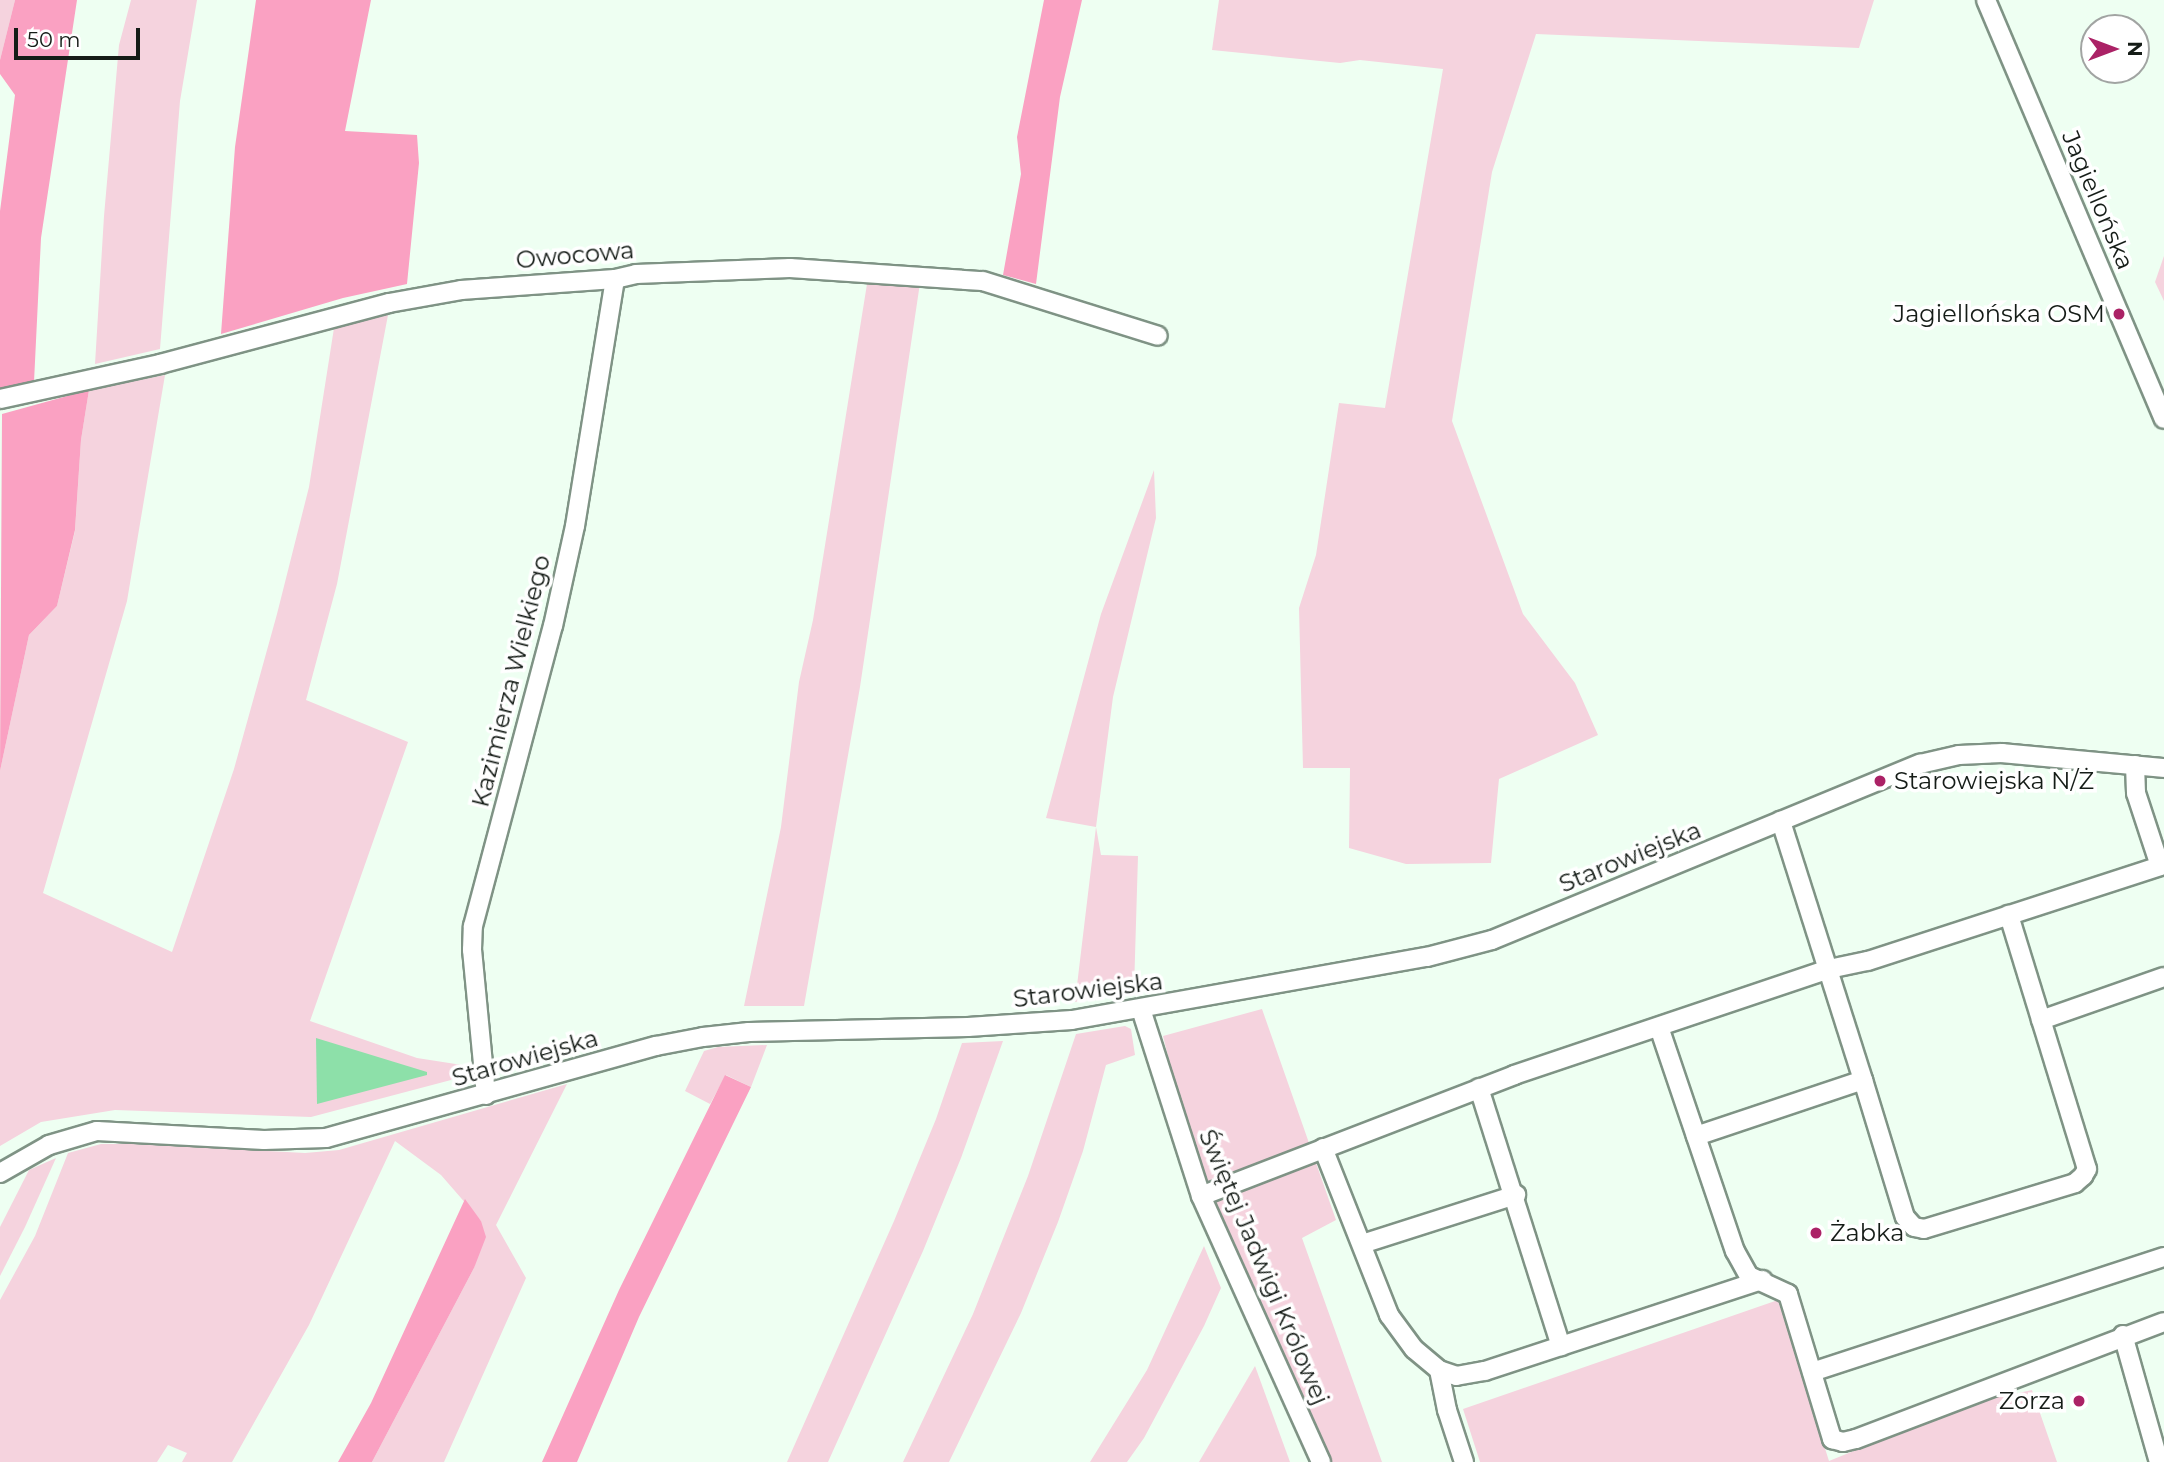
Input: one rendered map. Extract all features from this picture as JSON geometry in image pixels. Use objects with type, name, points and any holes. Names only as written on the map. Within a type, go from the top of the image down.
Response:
[{"type":"street","name":"Jagiellońska","points":[[1986,0],[2164,419]]},
{"type":"street","name":"Owocowa","points":[[0,399],[160,364],[390,303],[528,283],[615,279],[636,274],[790,268],[983,281],[1158,336]]},
{"type":"street","name":"Kazimierza Wielkiego","points":[[486,1095],[472,950],[473,926],[552,626],[575,526],[615,279]]},
{"type":"street","name":"Starowiejska","points":[[0,1173],[49,1145],[97,1131],[264,1140],[326,1138],[656,1046],[703,1037],[749,1032],[1026,1024],[1141,1009],[1459,950],[1920,764],[1959,755],[2002,753],[2164,768]]},
{"type":"street","points":[[1201,1196],[1479,1088],[1829,969],[1868,961],[2009,915],[2162,872],[2136,793],[2135,765]]},
{"type":"street","points":[[1782,821],[1905,1217],[1914,1227],[1924,1229],[2075,1183],[2087,1168],[2009,915]]},
{"type":"street","points":[[2041,1020],[2164,977]]},
{"type":"street","name":"Świętej Jadwigi Królowej","points":[[1141,1009],[1201,1196],[1321,1462]]},
{"type":"street","points":[[1658,1027],[1735,1251],[1749,1276],[1788,1294],[1832,1439],[1843,1442],[2123,1335],[2164,1322]]},
{"type":"street","points":[[1696,1136],[1863,1080]]},
{"type":"street","points":[[1479,1088],[1516,1195],[1561,1346]]},
{"type":"street","points":[[1323,1148],[1389,1315],[1414,1349],[1438,1370],[1456,1376],[1485,1371],[1762,1280]]},
{"type":"street","points":[[1362,1244],[1516,1195]]},
{"type":"street","points":[[1812,1372],[2164,1257]]},
{"type":"street","points":[[2123,1335],[2157,1425],[2159,1462]]},
{"type":"street","points":[[1438,1370],[1447,1410],[1464,1462]]},
{"type":"shaded area","points":[[0,0],[15,0],[0,60]]},
{"type":"shaded area","points":[[15,0],[77,0],[41,238],[34,382],[0,392],[0,211],[15,95],[0,74],[0,60]]},
{"type":"shaded area","points":[[131,0],[197,0],[180,101],[160,349],[95,364],[104,216],[119,45]]},
{"type":"shaded area","points":[[256,0],[371,0],[345,131],[417,135],[419,163],[407,284],[343,298],[221,334],[235,147]]},
{"type":"shaded area","points":[[1044,0],[1082,0],[1060,97],[1036,284],[1003,275],[1021,174],[1017,137]]},
{"type":"shaded area","points":[[1219,0],[1874,0],[1859,48],[1536,34],[1492,172],[1452,421],[1523,614],[1575,683],[1598,735],[1499,779],[1491,863],[1406,864],[1349,848],[1350,768],[1303,768],[1299,608],[1316,555],[1339,403],[1385,408],[1443,69],[1360,60],[1340,63],[1212,50]]},
{"type":"shaded area","points":[[2164,256],[2164,301],[2155,282]]},
{"type":"shaded area","points":[[920,283],[860,687],[804,1006],[744,1006],[781,827],[799,682],[813,620],[867,284]]},
{"type":"shaded area","points":[[388,315],[337,584],[306,700],[408,742],[310,1021],[417,1058],[462,1065],[451,1080],[311,1117],[115,1110],[41,1122],[0,1146],[0,771],[29,635],[57,606],[75,531],[81,440],[89,390],[165,375],[127,601],[43,893],[172,952],[234,769],[277,614],[309,487],[334,328]]},
{"type":"shaded area","points":[[89,390],[81,440],[75,530],[57,606],[29,635],[0,771],[2,414]]},
{"type":"shaded area","points":[[1154,470],[1156,518],[1113,697],[1096,827],[1046,818],[1101,614]]},
{"type":"shaded area","points":[[1096,827],[1101,855],[1138,856],[1134,990],[1075,1002]]},
{"type":"shaded area","points":[[1262,1009],[1336,1220],[1302,1238],[1382,1462],[1330,1462],[1224,1227],[1199,1165],[1179,1100],[1163,1036]]},
{"type":"shaded area","points":[[1125,1026],[1131,1029],[1135,1055],[1106,1065],[1083,1151],[1058,1222],[1021,1313],[949,1462],[903,1462],[973,1314],[1028,1176],[1076,1034]]},
{"type":"shaded area","points":[[316,1038],[427,1072],[427,1075],[317,1104]]},
{"type":"shaded area","points":[[1003,1041],[961,1158],[923,1251],[828,1462],[787,1462],[894,1221],[936,1119],[962,1043]]},
{"type":"shaded area","points":[[767,1045],[751,1087],[726,1075],[710,1104],[685,1091],[704,1051],[718,1047]]},
{"type":"shaded area","points":[[725,1075],[751,1087],[639,1317],[577,1462],[542,1462],[619,1290]]},
{"type":"shaded area","points":[[567,1084],[496,1225],[526,1278],[444,1462],[372,1462],[474,1268],[481,1221],[441,1175],[395,1141],[309,1325],[232,1462],[182,1462],[187,1453],[168,1445],[157,1462],[0,1462],[0,1300],[35,1236],[68,1153],[101,1144],[305,1153],[339,1150]]},
{"type":"shaded area","points":[[56,1158],[0,1276],[0,1227],[29,1170]]},
{"type":"shaded area","points":[[465,1199],[481,1221],[486,1237],[474,1268],[372,1462],[338,1462],[371,1403]]},
{"type":"shaded area","points":[[1204,1246],[1221,1288],[1204,1326],[1144,1438],[1127,1462],[1090,1462],[1147,1370]]},
{"type":"shaded area","points":[[1778,1300],[1829,1461],[2011,1387],[2014,1394],[2032,1390],[2057,1462],[1480,1462],[1463,1409]]},
{"type":"shaded area","points":[[1255,1366],[1290,1462],[1199,1462]]},
{"type":"place","name":"Jagiellońska OSM","points":[[2119,314]]},
{"type":"place","name":"Starowiejska N/Ż","points":[[1880,781]]},
{"type":"place","name":"Żabka","points":[[1816,1233]]},
{"type":"place","name":"Zorza","points":[[2079,1401]]}]
